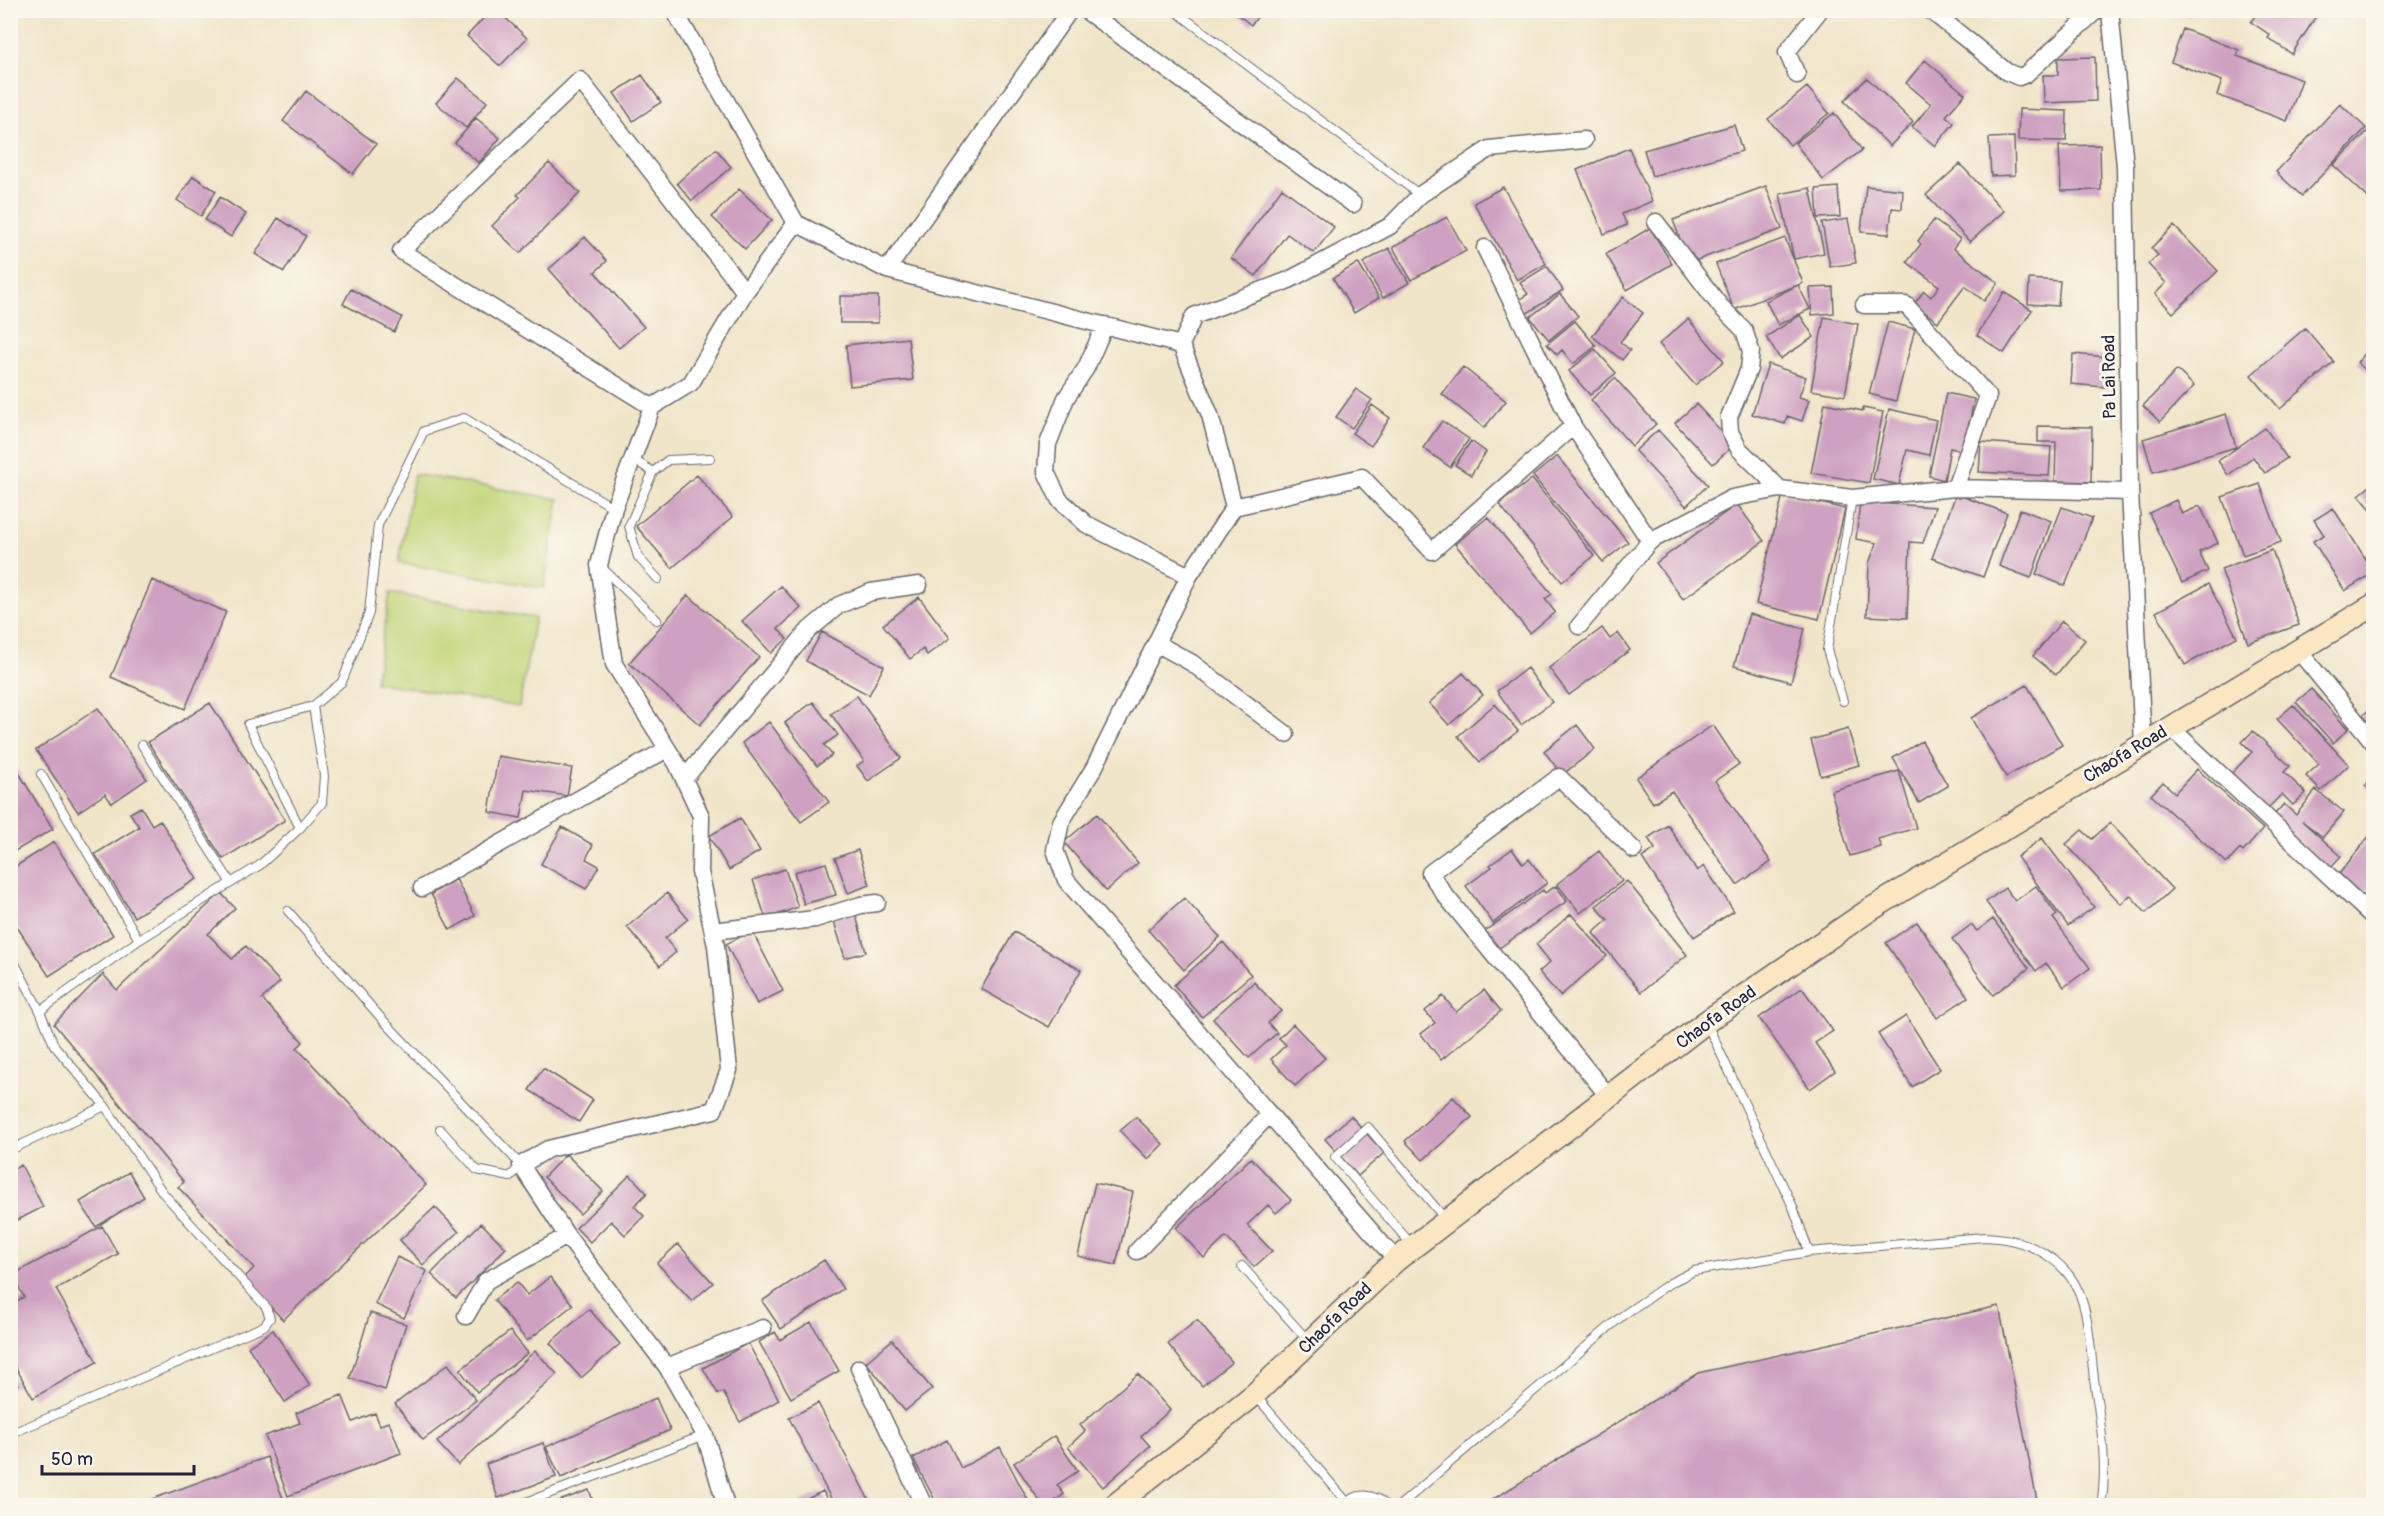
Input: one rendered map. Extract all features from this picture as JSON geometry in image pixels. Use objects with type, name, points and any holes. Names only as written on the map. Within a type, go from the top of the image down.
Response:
[{"type":"main road","name":"Chaofa Road","points":[[1114,1506],[1255,1394],[1405,1254],[1706,1022],[1868,911],[2373,605]]},
{"type":"street","points":[[675,10],[796,223],[887,270],[1181,345]]},
{"type":"street","points":[[887,270],[1070,10]]},
{"type":"street","points":[[1085,10],[1353,204]]},
{"type":"street","points":[[1797,75],[1787,52],[1820,10]]},
{"type":"street","points":[[1930,10],[2007,72],[2019,77],[2026,74],[2097,10]]},
{"type":"street","name":"Pa Lai Road","points":[[2110,10],[2125,166],[2130,492],[2143,743]]},
{"type":"street","points":[[652,407],[401,251],[580,80],[745,292]]},
{"type":"street","points":[[1234,507],[1210,415],[1181,345],[1194,316],[1289,280],[1389,226],[1420,195],[1489,149],[1584,140]]},
{"type":"street","points":[[1656,222],[1721,307],[1744,330],[1751,351],[1749,369],[1729,417],[1730,432],[1744,454],[1780,489]]},
{"type":"street","points":[[726,1506],[705,1435],[667,1367],[567,1236],[521,1165],[548,1149],[714,1110],[729,1070],[716,946],[700,872],[700,816],[684,779],[614,664],[599,565],[614,508],[652,407],[691,383],[745,292],[796,223]]},
{"type":"street","points":[[1485,248],[1573,426],[1650,541]]},
{"type":"street","points":[[1864,305],[1906,305],[1988,396],[1955,488]]},
{"type":"street","points":[[1105,325],[1086,368],[1065,398],[1048,444],[1046,472],[1059,499],[1086,524],[1189,576]]},
{"type":"street","points":[[1405,1254],[1268,1116],[1066,880],[1055,850],[1061,822],[1095,768],[1189,576],[1234,507],[1362,477],[1432,550],[1573,426]]},
{"type":"street","points":[[1580,626],[1650,541],[1732,498],[1780,489],[1852,498],[1955,488],[2130,492]]},
{"type":"street","points":[[684,779],[809,630],[839,605],[871,592],[919,585]]},
{"type":"street","points":[[1156,643],[1192,663],[1286,734]]},
{"type":"street","points":[[2298,650],[2373,743]]},
{"type":"street","points":[[2170,727],[2373,918]]},
{"type":"street","points":[[422,888],[667,749]]},
{"type":"street","points":[[1609,1097],[1445,895],[1430,873],[1559,777],[1634,850]]},
{"type":"street","points":[[713,931],[815,919],[861,905],[877,903]]},
{"type":"street","points":[[1137,1251],[1268,1116]]},
{"type":"street","points":[[466,1316],[486,1281],[567,1236]]},
{"type":"street","points":[[667,1367],[763,1328]]},
{"type":"street","points":[[860,1368],[924,1506]]},
{"type":"lane","points":[[1174,10],[1420,195]]},
{"type":"lane","points":[[300,828],[248,724],[313,706],[342,682],[369,613],[378,525],[424,431],[464,418],[614,508]]},
{"type":"lane","points":[[658,579],[638,557],[629,526],[653,472],[668,460],[710,458]]},
{"type":"lane","points":[[633,459],[653,472]]},
{"type":"lane","points":[[1843,701],[1827,650],[1852,498]]},
{"type":"lane","points":[[599,565],[657,620]]},
{"type":"lane","points":[[40,1011],[139,940],[260,865],[300,828],[322,803],[324,776],[313,706]]},
{"type":"lane","points":[[142,745],[231,883]]},
{"type":"lane","points":[[41,774],[139,940]]},
{"type":"lane","points":[[288,911],[381,1018],[521,1165],[510,1177],[477,1170],[440,1129]]},
{"type":"lane","points":[[10,954],[40,1011],[54,1045],[105,1106],[163,1192],[266,1307],[270,1318],[264,1326],[10,1434]]},
{"type":"lane","points":[[1706,1022],[1793,1207],[1809,1252]]},
{"type":"lane","points":[[10,1150],[105,1106]]},
{"type":"lane","points":[[1405,1254],[1335,1157],[1368,1127],[1448,1221]]},
{"type":"lane","points":[[1399,1506],[1622,1316],[1670,1283],[1694,1271],[1809,1252],[1984,1237],[2022,1242],[2041,1250],[2057,1262],[2072,1281],[2083,1303],[2102,1430],[2106,1480],[2102,1506]]},
{"type":"lane","points":[[1242,1266],[1310,1343]]},
{"type":"lane","points":[[1255,1394],[1345,1504],[1354,1497],[1371,1496],[1387,1506]]},
{"type":"lane","points":[[516,1506],[705,1435]]},
{"type":"green space","points":[[414,474],[559,499],[544,588],[399,563]]},
{"type":"green space","points":[[390,593],[535,618],[519,707],[375,682]]},
{"type":"building","points":[[491,10],[497,10],[527,38],[500,66],[467,36]]},
{"type":"building","points":[[1232,10],[1263,10],[1251,25]]},
{"type":"building","points":[[2170,10],[2191,10],[2190,16]]},
{"type":"building","points":[[2259,10],[2304,10],[2315,18],[2292,54],[2268,38],[2270,35],[2251,22]]},
{"type":"building","points":[[2183,29],[2239,50],[2237,56],[2302,80],[2287,121],[2217,95],[2222,81],[2171,62]]},
{"type":"building","points":[[2095,57],[2096,101],[2044,103],[2043,75],[2058,75],[2058,58]]},
{"type":"building","points":[[1925,60],[1965,94],[1946,116],[1954,123],[1935,146],[1912,127],[1931,104],[1906,83]]},
{"type":"building","points":[[642,75],[661,102],[633,121],[614,93]]},
{"type":"building","points":[[458,78],[487,102],[466,128],[436,103]]},
{"type":"building","points":[[1867,78],[1913,122],[1890,146],[1844,101]]},
{"type":"building","points":[[1807,87],[1829,113],[1790,145],[1768,119]]},
{"type":"building","points":[[306,91],[376,144],[353,174],[283,121]]},
{"type":"building","points":[[2340,104],[2366,128],[2302,196],[2276,172]]},
{"type":"building","points":[[2019,109],[2067,111],[2066,141],[2018,140]]},
{"type":"building","points":[[1834,113],[1862,150],[1823,180],[1795,143]]},
{"type":"building","points":[[476,118],[500,138],[479,163],[455,143]]},
{"type":"building","points":[[1734,125],[1742,151],[1652,176],[1644,150]]},
{"type":"building","points":[[2372,127],[2374,128],[2374,203],[2333,165]]},
{"type":"building","points":[[2014,137],[2015,175],[1991,176],[1989,138]]},
{"type":"building","points":[[2100,145],[2101,190],[2061,191],[2059,146]]},
{"type":"building","points":[[1629,148],[1652,201],[1622,214],[1627,225],[1604,234],[1577,170]]},
{"type":"building","points":[[716,149],[731,167],[692,201],[677,183]]},
{"type":"building","points":[[549,163],[580,193],[520,253],[492,226],[520,197],[517,195]]},
{"type":"building","points":[[1960,164],[2004,211],[1970,242],[1926,195]]},
{"type":"building","points":[[193,176],[216,191],[201,216],[177,200]]},
{"type":"building","points":[[1766,186],[1782,229],[1689,263],[1673,220]]},
{"type":"building","points":[[1866,186],[1903,190],[1902,209],[1892,208],[1889,234],[1861,232]]},
{"type":"building","points":[[1503,187],[1546,264],[1517,280],[1474,203]]},
{"type":"building","points":[[1838,187],[1840,217],[1818,218],[1816,189]]},
{"type":"building","points":[[1282,188],[1334,227],[1314,253],[1287,234],[1256,276],[1231,258]]},
{"type":"building","points":[[1810,188],[1824,253],[1794,259],[1780,194]]},
{"type":"building","points":[[739,189],[772,220],[745,249],[712,217]]},
{"type":"building","points":[[220,197],[246,214],[231,237],[205,220]]},
{"type":"building","points":[[1447,217],[1466,251],[1411,280],[1393,247]]},
{"type":"building","points":[[278,218],[306,236],[284,272],[255,254]]},
{"type":"building","points":[[1848,219],[1856,263],[1830,267],[1822,223]]},
{"type":"building","points":[[1934,220],[1960,239],[1953,248],[1998,283],[1984,301],[1965,286],[1938,322],[1914,304],[1924,291],[1931,297],[1939,286],[1907,262],[1921,244],[1918,241]]},
{"type":"building","points":[[2174,226],[2218,271],[2173,313],[2155,294],[2166,283],[2148,264],[2158,255],[2151,248]]},
{"type":"building","points":[[1650,228],[1672,264],[1627,290],[1606,254]]},
{"type":"building","points":[[585,237],[607,261],[595,272],[644,327],[619,348],[549,269]]},
{"type":"building","points":[[1785,238],[1803,283],[1734,310],[1716,264]]},
{"type":"building","points":[[1389,248],[1409,283],[1383,298],[1363,263]]},
{"type":"building","points":[[1358,263],[1379,298],[1354,313],[1333,278]]},
{"type":"building","points":[[1547,266],[1563,290],[1526,314],[1517,301],[1528,294],[1520,283]]},
{"type":"building","points":[[2029,279],[2060,281],[2058,306],[2028,304]]},
{"type":"building","points":[[1798,285],[1810,309],[1778,325],[1766,301]]},
{"type":"building","points":[[1833,287],[1834,313],[1812,315],[1810,288]]},
{"type":"building","points":[[351,289],[402,317],[394,332],[343,304]]},
{"type":"building","points":[[2004,292],[2032,310],[2004,353],[1977,335]]},
{"type":"building","points":[[1560,294],[1578,316],[1549,340],[1530,317]]},
{"type":"building","points":[[840,296],[878,296],[878,323],[840,323]]},
{"type":"building","points":[[1623,297],[1643,313],[1620,342],[1630,350],[1622,360],[1592,336]]},
{"type":"building","points":[[1800,315],[1814,337],[1780,359],[1766,337]]},
{"type":"building","points":[[1824,317],[1858,324],[1845,396],[1811,390]]},
{"type":"building","points":[[1688,319],[1724,361],[1695,385],[1659,344]]},
{"type":"building","points":[[1575,321],[1596,346],[1573,364],[1562,350],[1557,355],[1547,344]]},
{"type":"building","points":[[1888,322],[1915,329],[1896,401],[1869,394]]},
{"type":"building","points":[[2305,328],[2334,362],[2280,409],[2251,375]]},
{"type":"building","points":[[908,338],[913,380],[850,386],[846,345]]},
{"type":"building","points":[[2374,343],[2374,376],[2357,363]]},
{"type":"building","points":[[1595,349],[1616,373],[1590,395],[1569,371]]},
{"type":"building","points":[[2073,354],[2107,357],[2104,387],[2071,384]]},
{"type":"building","points":[[1768,364],[1806,377],[1799,397],[1809,400],[1802,421],[1787,416],[1785,424],[1752,414]]},
{"type":"building","points":[[1463,367],[1506,401],[1484,428],[1442,394]]},
{"type":"building","points":[[2177,370],[2194,386],[2160,422],[2143,406]]},
{"type":"building","points":[[1615,378],[1656,424],[1632,446],[1591,400]]},
{"type":"building","points":[[1356,389],[1372,400],[1352,428],[1336,417]]},
{"type":"building","points":[[1946,393],[1974,399],[1964,451],[1950,448],[1944,480],[1929,476]]},
{"type":"building","points":[[1825,403],[1863,411],[1863,408],[1883,412],[1869,483],[1811,473]]},
{"type":"building","points":[[1696,404],[1734,445],[1713,464],[1675,423]]},
{"type":"building","points":[[1372,405],[1390,418],[1371,446],[1352,433]]},
{"type":"building","points":[[1889,409],[1936,420],[1929,455],[1907,450],[1899,485],[1873,479]]},
{"type":"building","points":[[2226,414],[2236,447],[2153,472],[2143,439]]},
{"type":"building","points":[[1442,421],[1469,439],[1450,467],[1423,448]]},
{"type":"building","points":[[2038,426],[2092,427],[2091,482],[2055,481],[2056,442],[2038,442]]},
{"type":"building","points":[[2265,428],[2287,458],[2265,473],[2253,457],[2228,475],[2218,461]]},
{"type":"building","points":[[1658,430],[1708,485],[1686,506],[1635,451]]},
{"type":"building","points":[[1471,441],[1486,452],[1471,475],[1455,465]]},
{"type":"building","points":[[1981,442],[2051,447],[2049,476],[1979,472]]},
{"type":"building","points":[[1557,456],[1628,542],[1603,562],[1533,476]]},
{"type":"building","points":[[697,475],[733,517],[672,568],[636,526]]},
{"type":"building","points":[[1532,479],[1594,556],[1562,582],[1499,504]]},
{"type":"building","points":[[2374,483],[2374,513],[2359,495]]},
{"type":"building","points":[[2260,484],[2281,542],[2243,555],[2222,497]]},
{"type":"building","points":[[1783,494],[1845,509],[1819,619],[1756,604]]},
{"type":"building","points":[[1956,494],[2007,513],[1983,577],[1932,558]]},
{"type":"building","points":[[2176,500],[2182,514],[2200,506],[2218,543],[2199,552],[2208,571],[2182,583],[2149,513]]},
{"type":"building","points":[[1860,502],[1935,507],[1923,543],[1910,542],[1907,618],[1867,616],[1869,563],[1877,543],[1856,539]]},
{"type":"building","points":[[1737,504],[1764,541],[1683,599],[1656,563]]},
{"type":"building","points":[[2062,507],[2092,518],[2065,586],[2036,574]]},
{"type":"building","points":[[2333,508],[2374,572],[2345,591],[2313,541],[2324,535],[2314,520]]},
{"type":"building","points":[[2020,509],[2051,521],[2031,578],[1999,566]]},
{"type":"building","points":[[1488,517],[1552,594],[1545,599],[1555,612],[1530,633],[1455,544]]},
{"type":"building","points":[[2272,550],[2299,625],[2248,643],[2221,569]]},
{"type":"building","points":[[152,580],[226,612],[185,709],[111,677]]},
{"type":"building","points":[[2208,584],[2237,637],[2185,665],[2156,612]]},
{"type":"building","points":[[781,586],[801,608],[778,629],[787,639],[771,653],[742,621]]},
{"type":"building","points":[[688,595],[759,657],[700,725],[629,663]]},
{"type":"building","points":[[919,597],[950,638],[927,655],[923,649],[910,659],[883,625]]},
{"type":"building","points":[[1749,614],[1805,629],[1791,682],[1734,666]]},
{"type":"building","points":[[2062,621],[2085,640],[2056,675],[2033,656]]},
{"type":"building","points":[[1602,628],[1610,639],[1618,633],[1630,650],[1569,695],[1549,668]]},
{"type":"building","points":[[822,632],[884,666],[869,695],[806,661]]},
{"type":"building","points":[[1527,668],[1552,702],[1521,725],[1497,691]]},
{"type":"building","points":[[1463,673],[1483,695],[1449,725],[1429,703]]},
{"type":"building","points":[[2027,685],[2062,745],[2006,777],[1971,718]]},
{"type":"building","points":[[2311,689],[2348,729],[2333,743],[2296,702]]},
{"type":"building","points":[[857,696],[901,758],[868,781],[857,766],[864,761],[831,714]]},
{"type":"building","points":[[813,702],[838,735],[824,745],[832,755],[817,766],[785,723]]},
{"type":"building","points":[[210,703],[285,820],[223,859],[148,742]]},
{"type":"building","points":[[1495,704],[1518,731],[1480,762],[1458,736]]},
{"type":"building","points":[[2293,705],[2349,765],[2321,791],[2306,776],[2319,764],[2277,719]]},
{"type":"building","points":[[2374,705],[2374,738],[2357,721]]},
{"type":"building","points":[[98,708],[147,779],[112,803],[105,794],[78,812],[36,750]]},
{"type":"building","points":[[769,722],[829,802],[801,822],[742,743]]},
{"type":"building","points":[[1577,725],[1595,749],[1562,775],[1544,751]]},
{"type":"building","points":[[1713,725],[1739,764],[1715,781],[1771,862],[1737,885],[1672,791],[1653,803],[1636,778]]},
{"type":"building","points":[[1848,729],[1859,765],[1821,776],[1811,740]]},
{"type":"building","points":[[2253,731],[2290,766],[2284,772],[2306,793],[2293,805],[2282,794],[2266,810],[2230,775],[2252,752],[2242,742]]},
{"type":"building","points":[[1922,741],[1948,786],[1919,803],[1893,758]]},
{"type":"building","points":[[498,756],[572,768],[567,796],[526,790],[521,818],[489,812]]},
{"type":"building","points":[[10,758],[53,829],[10,854]]},
{"type":"building","points":[[2197,769],[2263,829],[2243,852],[2240,849],[2227,863],[2151,795],[2163,782],[2175,793]]},
{"type":"building","points":[[1899,771],[1916,828],[1878,839],[1881,847],[1850,856],[1831,791]]},
{"type":"building","points":[[2374,776],[2374,793],[2365,786]]},
{"type":"building","points":[[2316,790],[2344,812],[2323,837],[2302,821],[2341,856],[2329,869],[2272,817],[2284,804],[2296,815]]},
{"type":"building","points":[[141,807],[152,825],[160,820],[197,879],[134,917],[95,854],[139,827],[130,813]]},
{"type":"building","points":[[1097,814],[1138,863],[1106,891],[1064,842]]},
{"type":"building","points":[[740,818],[760,851],[729,870],[709,836]]},
{"type":"building","points":[[2110,823],[2172,889],[2146,913],[2130,895],[2121,904],[2066,844],[2082,830],[2092,839]]},
{"type":"building","points":[[1668,825],[1697,871],[1704,866],[1734,911],[1694,937],[1642,858],[1655,849],[1648,838]]},
{"type":"building","points":[[562,827],[593,845],[586,859],[599,866],[586,889],[541,864]]},
{"type":"building","points":[[2374,830],[2374,883],[2361,898],[2336,878]]},
{"type":"building","points":[[2042,838],[2094,907],[2068,926],[2017,857]]},
{"type":"building","points":[[54,842],[113,935],[49,976],[10,916],[10,870]]},
{"type":"building","points":[[1512,849],[1523,864],[1529,859],[1547,883],[1493,923],[1466,886]]},
{"type":"building","points":[[858,850],[870,885],[848,893],[835,858]]},
{"type":"building","points":[[1599,851],[1622,881],[1580,913],[1557,884]]},
{"type":"building","points":[[826,863],[836,895],[804,904],[794,872]]},
{"type":"building","points":[[785,869],[798,907],[766,919],[753,880]]},
{"type":"building","points":[[456,879],[475,916],[450,930],[431,894]]},
{"type":"building","points":[[1627,881],[1687,955],[1641,992],[1593,933],[1608,920],[1596,906]]},
{"type":"building","points":[[1556,886],[1567,901],[1495,951],[1482,933],[1543,890],[1545,893]]},
{"type":"building","points":[[2036,886],[2057,915],[2053,918],[2090,968],[2064,987],[2046,963],[2036,971],[1986,902],[2005,888],[2015,901]]},
{"type":"building","points":[[221,893],[235,908],[208,934],[232,959],[246,946],[280,982],[262,999],[303,1042],[297,1048],[426,1185],[283,1320],[244,1278],[254,1268],[178,1187],[184,1182],[54,1024],[103,974],[117,990]]},
{"type":"building","points":[[667,893],[688,919],[665,938],[676,952],[660,966],[627,927]]},
{"type":"building","points":[[1184,898],[1220,937],[1184,970],[1148,930]]},
{"type":"building","points":[[855,912],[866,952],[845,958],[833,918]]},
{"type":"building","points":[[1571,914],[1607,956],[1560,996],[1539,972],[1550,962],[1536,944]]},
{"type":"building","points":[[1993,919],[2029,968],[1993,995],[1952,939],[1971,925],[1977,931]]},
{"type":"building","points":[[1917,922],[1968,997],[1937,1018],[1886,943]]},
{"type":"building","points":[[752,931],[783,991],[757,1004],[726,944]]},
{"type":"building","points":[[1014,932],[1081,970],[1049,1027],[981,989]]},
{"type":"building","points":[[1223,942],[1251,975],[1202,1017],[1174,985]]},
{"type":"building","points":[[1254,982],[1281,1011],[1268,1023],[1277,1033],[1249,1058],[1213,1019]]},
{"type":"building","points":[[1802,988],[1833,1031],[1815,1043],[1835,1071],[1810,1089],[1759,1018]]},
{"type":"building","points":[[1484,990],[1501,1011],[1441,1060],[1421,1034],[1435,1023],[1425,1011],[1443,996],[1456,1012]]},
{"type":"building","points":[[1906,1016],[1940,1069],[1912,1087],[1878,1034]]},
{"type":"building","points":[[1293,1024],[1325,1058],[1295,1086],[1271,1059],[1286,1045],[1279,1038]]},
{"type":"building","points":[[543,1068],[593,1100],[579,1122],[529,1090]]},
{"type":"building","points":[[1453,1097],[1472,1117],[1423,1160],[1405,1141]]},
{"type":"building","points":[[1351,1116],[1384,1153],[1358,1176],[1325,1139]]},
{"type":"building","points":[[1136,1117],[1163,1144],[1148,1159],[1120,1131]]},
{"type":"building","points":[[566,1154],[603,1191],[580,1214],[544,1177]]},
{"type":"building","points":[[1251,1158],[1291,1200],[1276,1213],[1268,1205],[1247,1225],[1272,1251],[1254,1267],[1226,1237],[1204,1258],[1176,1228]]},
{"type":"building","points":[[21,1165],[43,1207],[10,1224],[10,1171]]},
{"type":"building","points":[[129,1172],[144,1197],[96,1227],[80,1202]]},
{"type":"building","points":[[630,1175],[647,1193],[634,1206],[644,1216],[625,1235],[611,1221],[590,1242],[576,1228]]},
{"type":"building","points":[[1095,1183],[1133,1192],[1116,1265],[1078,1256]]},
{"type":"building","points":[[435,1207],[459,1232],[423,1265],[400,1240]]},
{"type":"building","points":[[481,1223],[506,1248],[456,1298],[431,1274]]},
{"type":"building","points":[[102,1226],[118,1254],[56,1289],[97,1362],[33,1398],[10,1357],[10,1305],[24,1297],[12,1275]]},
{"type":"building","points":[[678,1244],[713,1283],[692,1301],[657,1263]]},
{"type":"building","points":[[397,1257],[427,1271],[404,1318],[375,1304]]},
{"type":"building","points":[[824,1260],[843,1289],[781,1329],[762,1301]]},
{"type":"building","points":[[550,1277],[573,1305],[527,1341],[494,1300],[517,1282],[527,1295]]},
{"type":"building","points":[[1999,1306],[2038,1506],[1482,1506],[1698,1373]]},
{"type":"building","points":[[589,1309],[620,1344],[581,1378],[550,1343]]},
{"type":"building","points":[[370,1313],[406,1324],[385,1390],[350,1378]]},
{"type":"building","points":[[1197,1320],[1232,1362],[1202,1386],[1168,1344]]},
{"type":"building","points":[[811,1322],[839,1371],[791,1398],[759,1342],[775,1332],[780,1340]]},
{"type":"building","points":[[273,1330],[310,1385],[285,1402],[248,1347]]},
{"type":"building","points":[[510,1331],[528,1353],[477,1392],[460,1370]]},
{"type":"building","points":[[892,1340],[932,1389],[905,1411],[866,1362]]},
{"type":"building","points":[[748,1343],[779,1400],[740,1422],[723,1392],[718,1394],[703,1368]]},
{"type":"building","points":[[535,1351],[557,1374],[458,1465],[437,1442]]},
{"type":"building","points":[[448,1364],[476,1400],[423,1440],[395,1404]]},
{"type":"building","points":[[10,1370],[18,1385],[10,1389]]},
{"type":"building","points":[[1138,1374],[1170,1410],[1141,1436],[1150,1446],[1103,1487],[1068,1447],[1085,1431],[1080,1425]]},
{"type":"building","points":[[342,1395],[353,1422],[375,1413],[380,1425],[389,1422],[401,1453],[288,1496],[265,1436],[300,1423],[296,1413]]},
{"type":"building","points":[[656,1398],[670,1430],[561,1478],[546,1447]]},
{"type":"building","points":[[818,1403],[872,1506],[835,1506],[789,1418]]},
{"type":"building","points":[[1054,1436],[1078,1471],[1057,1485],[1064,1494],[1048,1506],[1043,1506],[1014,1463]]},
{"type":"building","points":[[947,1440],[961,1468],[1000,1447],[1031,1506],[938,1506],[913,1458]]},
{"type":"building","points":[[543,1443],[556,1477],[498,1498],[486,1464]]},
{"type":"building","points":[[267,1457],[284,1501],[273,1506],[149,1506],[147,1501]]},
{"type":"building","points":[[589,1490],[595,1506],[548,1506],[548,1505]]},
{"type":"building","points":[[823,1491],[830,1506],[793,1506]]}]
